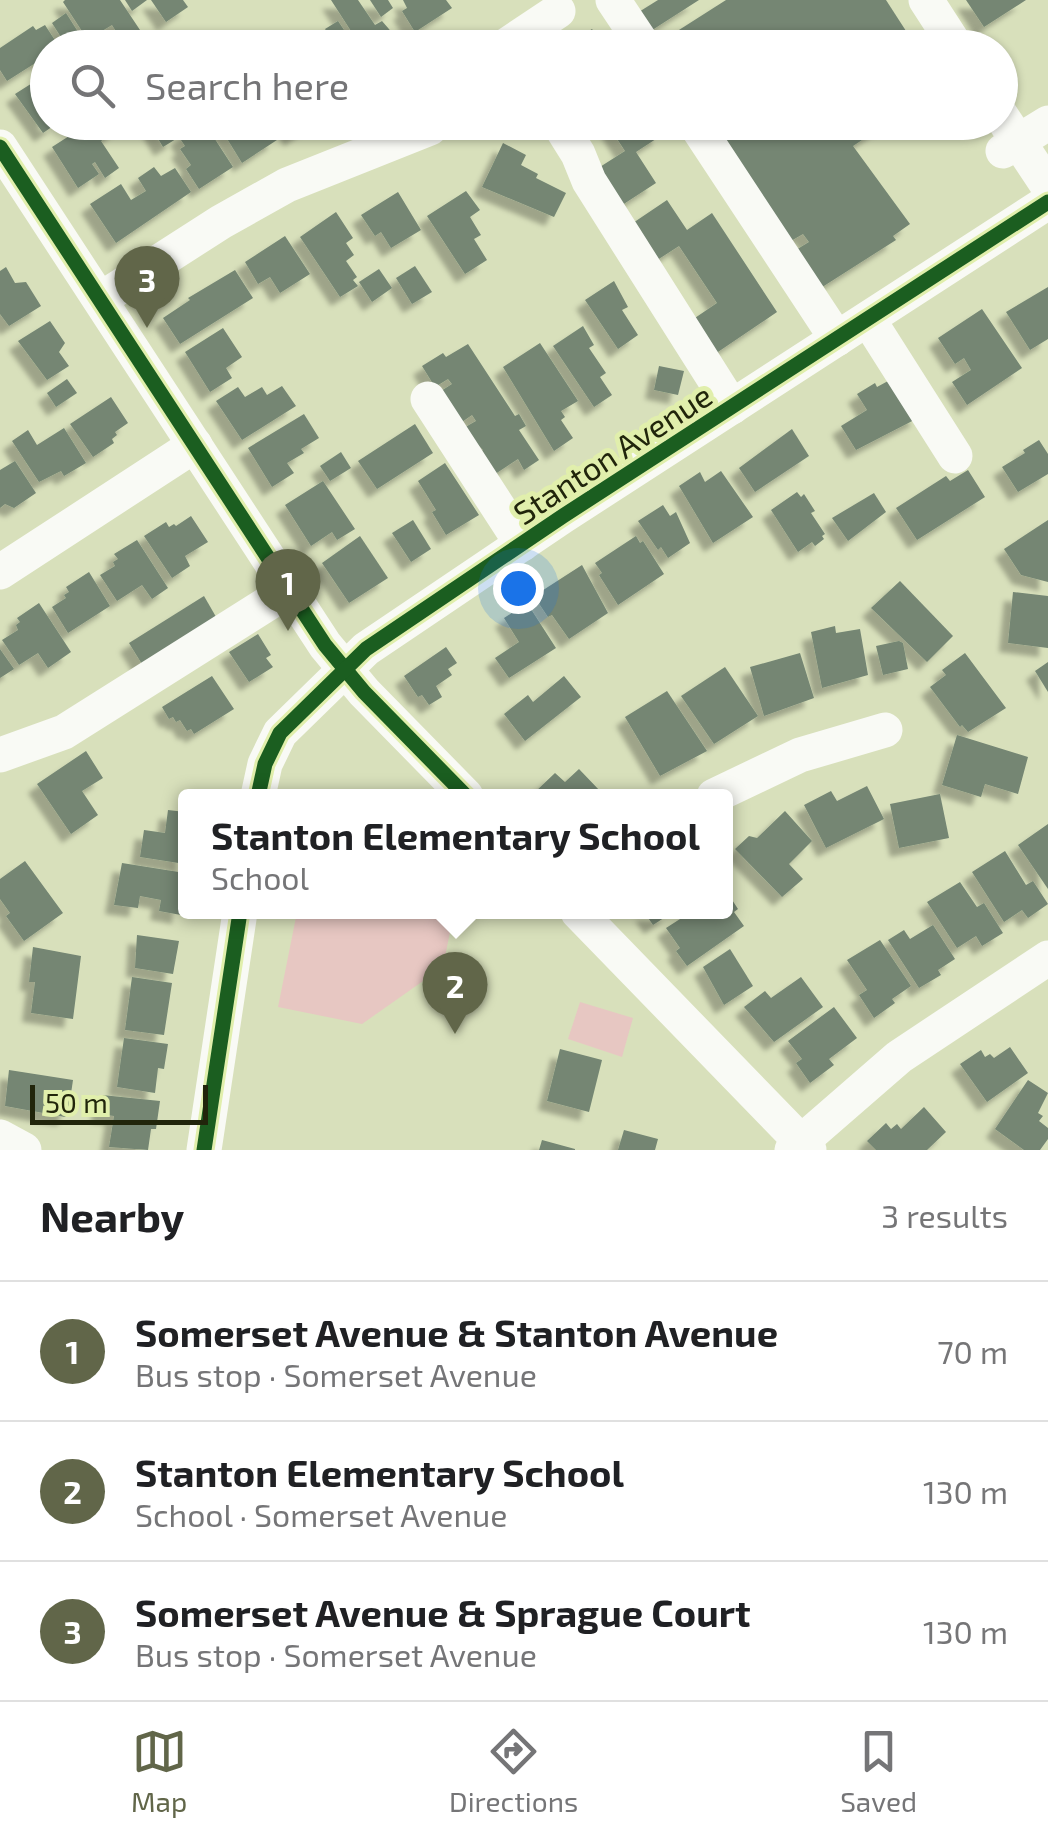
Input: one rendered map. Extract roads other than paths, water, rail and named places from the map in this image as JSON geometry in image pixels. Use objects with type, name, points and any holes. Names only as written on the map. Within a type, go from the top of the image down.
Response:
[{"type":"street","points":[[613,0],[633,30]]},
{"type":"street","points":[[926,0],[945,30]]},
{"type":"street","points":[[530,30],[558,11]]},
{"type":"street","points":[[1018,132],[1048,186]]},
{"type":"street","points":[[101,299],[287,185],[400,140]]},
{"type":"street","points":[[569,140],[589,181],[732,407]]},
{"type":"street","points":[[706,140],[837,339]]},
{"type":"street","points":[[0,148],[343,670],[459,789]]},
{"type":"street","name":"Stanton Avenue","points":[[260,789],[265,764],[280,734],[366,649],[1048,202]]},
{"type":"street","points":[[868,319],[956,456]]},
{"type":"street","points":[[428,399],[522,544]]},
{"type":"street","points":[[0,572],[194,446]]},
{"type":"street","points":[[0,755],[64,732],[289,590]]},
{"type":"street","points":[[729,789],[800,755],[885,730]]},
{"type":"street","points":[[204,1150],[239,919]]},
{"type":"street","points":[[585,919],[801,1148],[899,1057],[1042,973]]},
{"type":"street","points":[[0,1137],[24,1150]]},
{"type":"place","name":"Somerset Avenue & Sprague Court","points":[[147,328]]},
{"type":"place","name":"Somerset Avenue & Stanton Avenue","points":[[288,631]]},
{"type":"place","name":"Stanton Elementary School","points":[[455,1034]]}]
